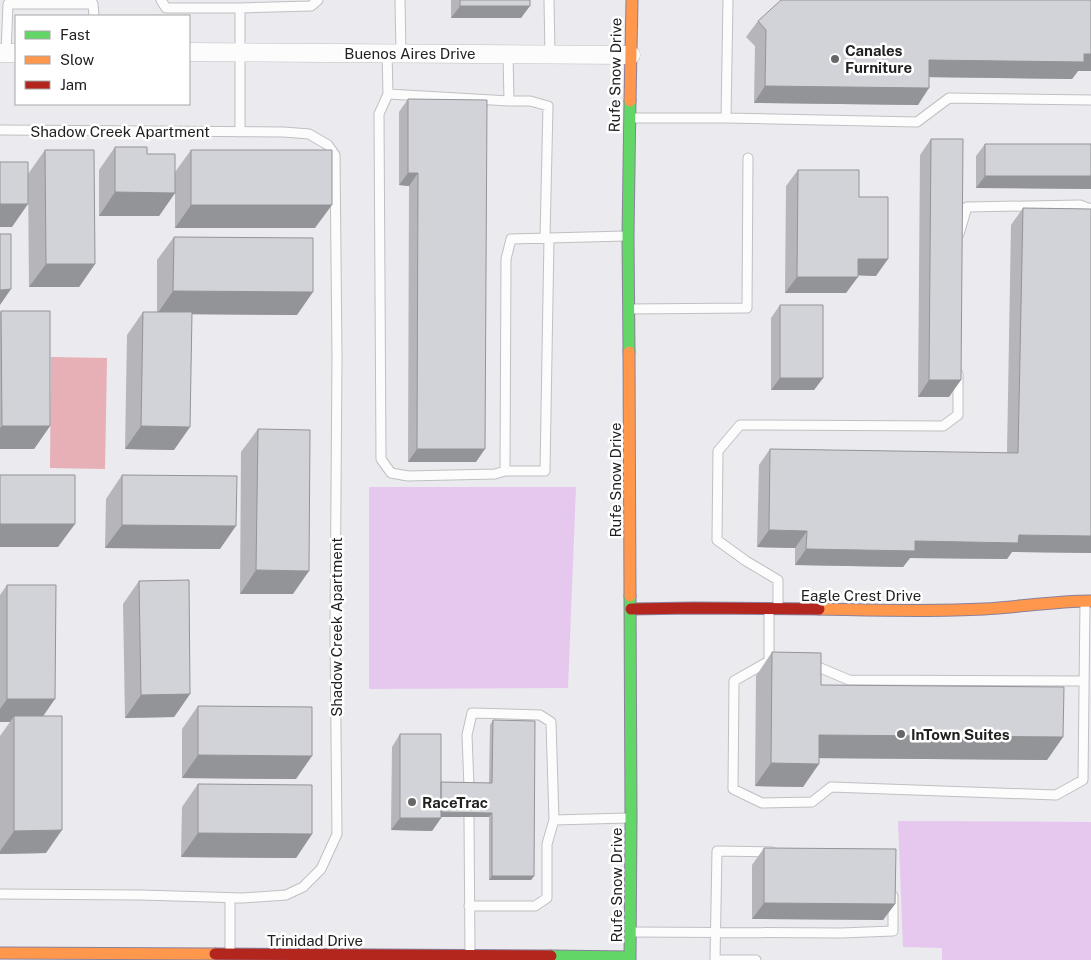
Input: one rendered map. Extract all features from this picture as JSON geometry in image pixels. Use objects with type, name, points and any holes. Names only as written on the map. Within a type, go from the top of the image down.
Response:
[{"type":"street","name":"Rufe Snow Drive","points":[[630,958],[628,236],[632,0]]},
{"type":"street","name":"Buenos Aires Drive","points":[[190,52],[631,55]]},
{"type":"street","name":"Eagle Crest Drive","points":[[630,609],[983,609],[1067,601],[1088,601]]},
{"type":"street","name":"Trinidad Drive","points":[[0,953],[169,957],[230,955],[410,958],[470,956],[498,958],[630,958]]},
{"type":"lane","points":[[161,0],[166,8],[311,6],[318,0]]},
{"type":"lane","points":[[388,94],[530,100],[548,106],[545,471],[408,476],[391,474],[381,459],[379,114],[388,94],[400,0]]},
{"type":"lane","points":[[549,0],[550,54]]},
{"type":"lane","points":[[726,118],[728,0]]},
{"type":"lane","points":[[7,53],[8,4],[93,4],[94,15]]},
{"type":"lane","points":[[240,8],[240,132]]},
{"type":"lane","points":[[508,54],[509,100]]},
{"type":"lane","points":[[629,118],[917,122],[949,98],[1091,100]]},
{"type":"lane","name":"Shadow Creek Apartment","points":[[0,130],[284,132],[309,134],[328,145],[336,155],[337,357],[335,632],[337,834],[321,869],[303,887],[286,895],[230,898],[0,894]]},
{"type":"lane","points":[[628,309],[747,308],[748,158]]},
{"type":"lane","points":[[959,241],[959,232],[968,208],[1080,205],[1091,209]]},
{"type":"lane","points":[[505,471],[506,259],[511,239],[628,236]]},
{"type":"lane","points":[[958,367],[958,416],[943,426],[740,425],[718,451],[717,540],[746,561],[778,580],[774,609],[773,661],[734,681],[734,789],[762,803],[812,802],[830,787],[1056,795],[1082,780],[1088,601]]},
{"type":"lane","points":[[801,659],[849,680],[1084,681]]},
{"type":"lane","points":[[468,787],[467,734],[472,713],[540,715],[551,722],[554,820],[547,844],[547,898],[535,906],[469,906]]},
{"type":"lane","points":[[468,817],[470,956]]},
{"type":"lane","points":[[554,820],[631,818]]},
{"type":"lane","points":[[756,960],[715,960],[717,851],[786,852]]},
{"type":"lane","points":[[630,932],[841,933],[893,931],[894,883]]},
{"type":"lane","points":[[230,898],[230,955]]},
{"type":"shaded area","points":[[51,357],[107,358],[105,469],[50,468]]},
{"type":"shaded area","points":[[369,487],[576,487],[568,688],[369,689]]},
{"type":"shaded area","points":[[898,821],[1091,822],[1091,960],[942,960],[942,948],[903,947]]},
{"type":"building","points":[[460,0],[530,0],[530,6],[460,6]]},
{"type":"building","points":[[781,0],[1091,0],[1091,54],[1084,54],[1084,62],[929,60],[929,88],[765,86],[766,30],[758,21]]},
{"type":"building","points":[[408,99],[487,100],[485,449],[417,449],[418,173],[408,173]]},
{"type":"building","points":[[931,139],[963,139],[961,380],[929,380]]},
{"type":"building","points":[[985,144],[1091,144],[1091,176],[985,176]]},
{"type":"building","points":[[115,147],[147,147],[147,154],[175,154],[175,193],[115,192]]},
{"type":"building","points":[[45,150],[94,150],[95,264],[46,264]]},
{"type":"building","points":[[191,150],[332,150],[332,205],[191,205]]},
{"type":"building","points":[[0,162],[28,162],[28,204],[0,204]]},
{"type":"building","points":[[798,170],[859,170],[859,197],[888,197],[888,259],[858,259],[858,277],[797,277]]},
{"type":"building","points":[[1023,208],[1091,209],[1091,536],[1019,535],[1018,543],[915,541],[915,551],[806,549],[807,531],[769,530],[770,449],[1018,453]]},
{"type":"building","points":[[0,234],[11,234],[11,289],[0,290]]},
{"type":"building","points":[[174,237],[313,238],[313,292],[173,291]]},
{"type":"building","points":[[780,305],[823,305],[823,378],[780,378]]},
{"type":"building","points":[[1,311],[50,311],[50,426],[2,426]]},
{"type":"building","points":[[143,312],[192,312],[190,427],[141,426]]},
{"type":"building","points":[[258,429],[310,430],[309,571],[256,570]]},
{"type":"building","points":[[0,475],[75,475],[75,524],[0,524]]},
{"type":"building","points":[[122,475],[237,476],[236,526],[122,525]]},
{"type":"building","points":[[189,580],[190,694],[141,695],[139,581]]},
{"type":"building","points":[[7,585],[56,585],[55,699],[7,699]]},
{"type":"building","points":[[772,652],[821,653],[821,685],[1064,687],[1063,737],[819,735],[819,764],[771,763]]},
{"type":"building","points":[[198,706],[312,707],[312,756],[198,755]]},
{"type":"building","points":[[14,716],[62,716],[62,830],[14,831]]},
{"type":"building","name":"RaceTrac","points":[[493,720],[535,721],[534,876],[492,876],[492,813],[441,812],[441,782],[492,783]]},
{"type":"building","name":"RaceTrac","points":[[400,734],[441,734],[441,818],[400,818]]},
{"type":"building","points":[[198,784],[312,785],[312,834],[198,833]]},
{"type":"building","points":[[764,848],[896,849],[895,904],[764,903]]},
{"type":"traffic: fast","points":[[629,352],[630,101]]},
{"type":"traffic: fast","points":[[630,596],[630,960]]},
{"type":"traffic: fast","points":[[551,956],[630,957]]},
{"type":"traffic: slow","points":[[630,101],[632,0]]},
{"type":"traffic: slow","points":[[629,352],[630,596]]},
{"type":"traffic: slow","points":[[819,609],[964,610],[1091,601]]},
{"type":"traffic: slow","points":[[0,953],[215,954]]},
{"type":"traffic: jam","points":[[631,609],[819,609]]},
{"type":"traffic: jam","points":[[215,954],[551,956]]},
{"type":"place","name":"Canales Furniture","points":[[835,59]]},
{"type":"place","name":"InTown Suites","points":[[901,734]]},
{"type":"place","name":"RaceTrac","points":[[412,802]]}]
